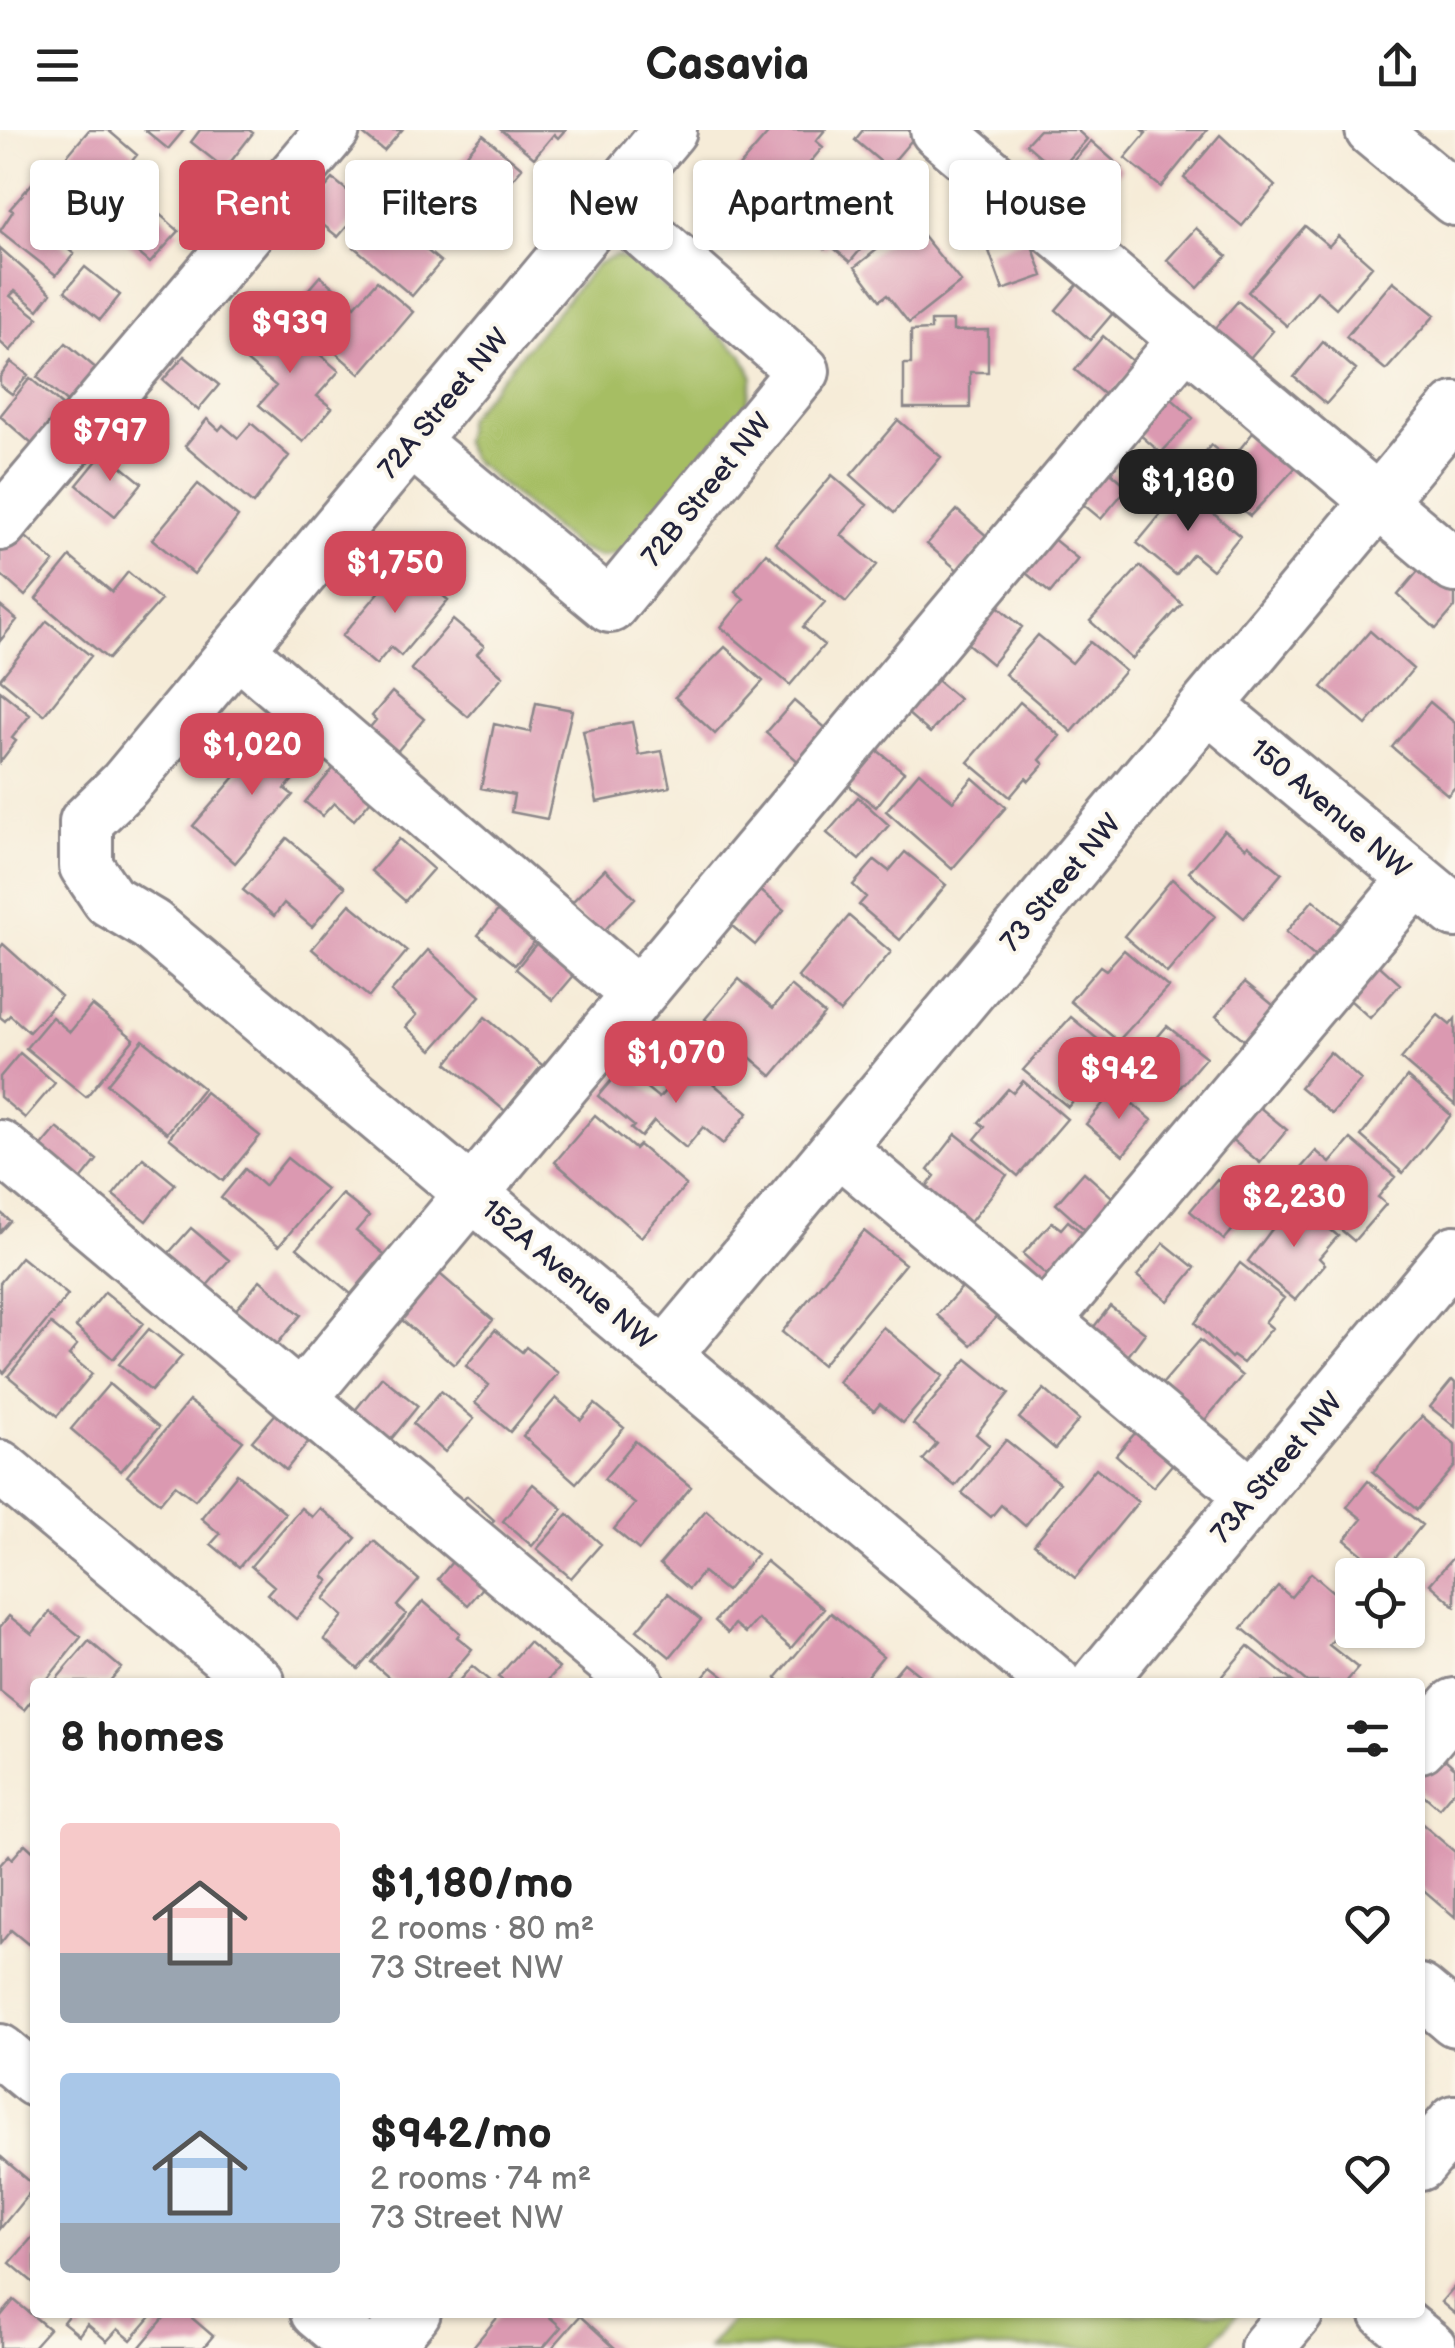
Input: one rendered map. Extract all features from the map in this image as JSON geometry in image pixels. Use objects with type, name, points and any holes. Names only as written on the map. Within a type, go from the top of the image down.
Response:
[{"type":"street","points":[[0,524],[333,130]]},
{"type":"street","name":"72A Street NW","points":[[645,160],[670,130]]},
{"type":"street","points":[[937,130],[1455,566]]},
{"type":"street","points":[[1372,130],[1455,199]]},
{"type":"street","name":"72A Street NW","points":[[86,866],[86,822],[126,784],[570,250]]},
{"type":"street","name":"72B Street NW","points":[[411,441],[610,606],[802,371],[665,250]]},
{"type":"street","points":[[300,1399],[1186,339]]},
{"type":"street","name":"73 Street NW","points":[[665,1355],[1455,409]]},
{"type":"street","points":[[238,650],[638,995]]},
{"type":"street","name":"150 Avenue NW","points":[[1208,706],[1455,912]]},
{"type":"street","name":"152A Avenue NW","points":[[86,866],[109,900],[150,925],[1049,1678]]},
{"type":"street","points":[[1044,1321],[1416,878]]},
{"type":"street","points":[[0,1147],[632,1678]]},
{"type":"street","points":[[838,1148],[1253,1496]]},
{"type":"street","name":"73A Street NW","points":[[1101,1678],[1455,1252]]},
{"type":"street","points":[[0,1467],[253,1678]]},
{"type":"street","points":[[1425,1740],[1455,1705]]},
{"type":"street","points":[[1425,1994],[1455,2020]]},
{"type":"street","points":[[0,2051],[30,2076]]},
{"type":"street","points":[[1425,2158],[1455,2122]]},
{"type":"street","points":[[324,2318],[360,2348]]},
{"type":"street","points":[[384,2348],[409,2318]]},
{"type":"street","points":[[1267,2348],[1292,2318]]},
{"type":"street","points":[[1393,2318],[1430,2348]]},
{"type":"green space","points":[[616,256],[633,261],[742,354],[753,377],[747,403],[624,552],[599,557],[577,548],[471,459],[463,442],[467,418],[597,264]]},
{"type":"green space","points":[[733,2318],[1234,2318],[1208,2348],[708,2348]]},
{"type":"building","points":[[89,130],[108,130],[137,155],[133,160],[64,160]]},
{"type":"building","points":[[145,130],[184,130],[168,149]]},
{"type":"building","points":[[200,130],[253,133],[232,160],[214,160],[191,142]]},
{"type":"building","points":[[358,130],[402,130],[384,151]]},
{"type":"building","points":[[501,130],[565,130],[558,138],[554,134],[534,158]]},
{"type":"building","points":[[771,130],[825,130],[816,141],[823,147],[812,160],[745,160]]},
{"type":"building","points":[[863,130],[910,130],[916,135],[895,160],[879,160],[855,140]]},
{"type":"building","points":[[1039,130],[1077,130],[1087,139],[1069,160],[1044,160],[1026,144]]},
{"type":"building","points":[[1142,130],[1207,130],[1161,187],[1125,158],[1146,133]]},
{"type":"building","points":[[483,135],[513,160],[462,160]]},
{"type":"building","points":[[1220,135],[1275,186],[1242,226],[1184,178]]},
{"type":"building","points":[[1091,141],[1113,160],[1074,160]]},
{"type":"building","points":[[513,160],[522,168],[513,179]]},
{"type":"building","points":[[333,179],[345,189],[345,229],[338,237],[325,226],[325,188]]},
{"type":"building","points":[[30,186],[30,250],[69,250],[74,254],[56,275],[0,231],[13,211],[10,209]]},
{"type":"building","points":[[159,214],[179,231],[150,263],[135,250],[159,250]]},
{"type":"building","points":[[1305,226],[1329,246],[1338,236],[1372,266],[1336,308],[1317,291],[1287,326],[1248,292]]},
{"type":"building","points":[[1196,228],[1227,256],[1198,288],[1167,260]]},
{"type":"building","points":[[929,243],[961,282],[909,323],[887,295],[880,300],[855,267],[877,250],[929,250]]},
{"type":"building","points":[[0,248],[51,293],[38,310],[15,291],[10,296],[38,318],[10,351],[0,342]]},
{"type":"building","points":[[358,250],[426,250],[441,262],[412,296]]},
{"type":"building","points":[[836,250],[860,250],[850,262]]},
{"type":"building","points":[[1034,250],[1043,276],[1003,290],[989,251]]},
{"type":"building","points":[[85,267],[120,295],[100,320],[65,291]]},
{"type":"building","points":[[320,276],[355,306],[377,281],[413,312],[360,374],[289,312]]},
{"type":"building","points":[[1393,281],[1435,315],[1386,370],[1346,337]]},
{"type":"building","points":[[1079,283],[1113,313],[1090,340],[1056,310]]},
{"type":"building","points":[[1238,301],[1273,331],[1243,366],[1208,336]]},
{"type":"building","points":[[271,312],[339,371],[317,396],[332,408],[303,442],[259,405],[276,386],[236,352]]},
{"type":"building","points":[[931,321],[953,321],[953,331],[988,330],[988,372],[970,372],[970,408],[904,408],[904,364],[911,364],[911,331],[931,330]]},
{"type":"building","points":[[1103,336],[1137,365],[1108,398],[1075,370]]},
{"type":"building","points":[[1323,342],[1356,370],[1326,404],[1294,377]]},
{"type":"building","points":[[66,343],[98,370],[69,404],[37,377]]},
{"type":"building","points":[[184,356],[219,385],[198,410],[163,380]]},
{"type":"building","points":[[11,362],[28,375],[12,394],[0,385],[0,377]]},
{"type":"building","points":[[30,378],[65,408],[33,445],[0,416]]},
{"type":"building","points":[[1163,391],[1193,418],[1161,453],[1131,427]]},
{"type":"building","points":[[207,419],[219,430],[223,425],[238,438],[251,423],[289,456],[253,504],[185,446]]},
{"type":"building","points":[[898,420],[941,457],[894,513],[851,475]]},
{"type":"building","points":[[1256,429],[1299,464],[1250,516],[1192,468],[1211,445],[1230,461]]},
{"type":"building","points":[[104,452],[142,483],[115,516],[77,485]]},
{"type":"building","points":[[1100,463],[1128,487],[1101,519],[1073,496]]},
{"type":"building","points":[[832,475],[867,505],[841,535],[877,565],[846,602],[775,543]]},
{"type":"building","points":[[198,484],[238,517],[194,574],[152,539]]},
{"type":"building","points":[[1191,485],[1202,494],[1197,500],[1240,536],[1212,570],[1193,554],[1176,575],[1137,543],[1182,489],[1186,492]]},
{"type":"building","points":[[957,510],[990,539],[961,573],[927,544]]},
{"type":"building","points":[[10,523],[54,562],[25,596],[0,574],[0,535]]},
{"type":"building","points":[[1042,530],[1078,559],[1050,593],[1014,563]]},
{"type":"building","points":[[766,553],[825,602],[803,627],[824,645],[790,685],[721,627],[744,599],[735,591]]},
{"type":"building","points":[[70,557],[112,592],[128,572],[161,600],[108,659],[36,599]]},
{"type":"building","points":[[404,563],[448,600],[401,656],[391,647],[376,665],[342,636]]},
{"type":"building","points":[[1424,564],[1455,591],[1455,607],[1436,629],[1398,595]]},
{"type":"building","points":[[1140,566],[1182,604],[1132,659],[1090,621]]},
{"type":"building","points":[[987,597],[1022,627],[992,664],[956,634]]},
{"type":"building","points":[[0,606],[17,620],[0,641]]},
{"type":"building","points":[[453,620],[484,646],[477,654],[503,676],[468,717],[411,669]]},
{"type":"building","points":[[47,621],[91,656],[44,715],[0,679]]},
{"type":"building","points":[[1370,631],[1413,669],[1366,725],[1322,687]]},
{"type":"building","points":[[1038,635],[1072,663],[1090,642],[1125,671],[1072,732],[1005,674]]},
{"type":"building","points":[[725,647],[763,681],[715,734],[675,697]]},
{"type":"building","points":[[926,671],[959,699],[930,733],[898,705]]},
{"type":"building","points":[[0,691],[30,715],[0,762]]},
{"type":"building","points":[[392,692],[424,719],[395,754],[367,731],[376,720],[372,716]]},
{"type":"building","points":[[794,701],[829,731],[801,764],[766,733]]},
{"type":"building","points":[[1020,702],[1060,736],[1040,760],[1044,764],[1010,797],[968,762]]},
{"type":"building","points":[[1430,702],[1455,723],[1455,787],[1448,795],[1392,747]]},
{"type":"building","points":[[536,703],[572,710],[547,819],[511,812],[514,795],[481,788],[494,724],[530,732]]},
{"type":"building","points":[[632,722],[639,755],[662,751],[670,787],[597,802],[583,731]]},
{"type":"building","points":[[274,731],[309,761],[285,789],[293,795],[235,863],[193,826]]},
{"type":"building","points":[[867,742],[904,772],[876,807],[838,777]]},
{"type":"building","points":[[345,755],[382,787],[354,820],[334,803],[322,816],[305,802]]},
{"type":"building","points":[[919,772],[953,801],[973,778],[1006,807],[952,869],[886,811]]},
{"type":"building","points":[[858,797],[889,825],[859,860],[827,833]]},
{"type":"building","points":[[1224,830],[1282,873],[1244,918],[1189,872]]},
{"type":"building","points":[[287,838],[345,887],[312,927],[284,903],[274,916],[243,890]]},
{"type":"building","points":[[399,839],[433,869],[405,901],[371,871]]},
{"type":"building","points":[[905,852],[946,885],[900,940],[859,905],[866,897],[853,885],[875,860],[889,871]]},
{"type":"building","points":[[605,869],[635,898],[600,935],[568,906]]},
{"type":"building","points":[[1172,879],[1215,916],[1167,973],[1124,936]]},
{"type":"building","points":[[749,881],[784,910],[755,945],[720,916]]},
{"type":"building","points":[[1313,900],[1348,930],[1321,962],[1286,932]]},
{"type":"building","points":[[505,902],[542,932],[515,965],[478,935]]},
{"type":"building","points":[[350,904],[407,951],[369,997],[312,949]]},
{"type":"building","points":[[849,916],[891,952],[840,1012],[798,977]]},
{"type":"building","points":[[544,934],[582,966],[553,1000],[516,969]]},
{"type":"building","points":[[3,944],[61,996],[29,1032],[10,1015],[5,1021],[0,1017]]},
{"type":"building","points":[[428,950],[480,996],[432,1050],[406,1027],[417,1015],[391,992]]},
{"type":"building","points":[[1124,950],[1168,987],[1118,1041],[1070,1001],[1100,966],[1106,970]]},
{"type":"building","points":[[1372,959],[1400,984],[1370,1018],[1342,993]]},
{"type":"building","points":[[739,979],[773,1008],[791,986],[824,1014],[772,1076],[705,1019]]},
{"type":"building","points":[[1245,982],[1279,1010],[1250,1045],[1216,1016]]},
{"type":"building","points":[[92,1005],[134,1039],[86,1097],[26,1048],[52,1017],[70,1032]]},
{"type":"building","points":[[1438,1015],[1450,1025],[1455,1019],[1455,1105],[1401,1059]]},
{"type":"building","points":[[485,1017],[542,1065],[505,1111],[447,1063]]},
{"type":"building","points":[[1071,1017],[1113,1052],[1068,1107],[1023,1070]]},
{"type":"building","points":[[1167,1026],[1206,1057],[1176,1092],[1138,1060]]},
{"type":"building","points":[[143,1040],[203,1088],[167,1133],[107,1084]]},
{"type":"building","points":[[1330,1052],[1361,1080],[1332,1114],[1300,1087]]},
{"type":"building","points":[[20,1053],[55,1083],[25,1118],[0,1097],[0,1077]]},
{"type":"building","points":[[689,1063],[748,1113],[723,1144],[703,1127],[686,1148],[654,1121],[641,1137],[631,1129],[634,1126],[598,1096],[622,1068],[659,1098]]},
{"type":"building","points":[[1407,1077],[1451,1115],[1403,1173],[1361,1136]]},
{"type":"building","points":[[1023,1081],[1067,1119],[1018,1176],[975,1139],[985,1127],[979,1122],[1008,1089],[1013,1093]]},
{"type":"building","points":[[1115,1089],[1152,1120],[1123,1155],[1086,1124]]},
{"type":"building","points":[[205,1092],[260,1136],[223,1181],[169,1138]]},
{"type":"building","points":[[1252,1101],[1287,1130],[1260,1163],[1224,1133]]},
{"type":"building","points":[[595,1115],[635,1149],[639,1145],[686,1185],[641,1237],[555,1162]]},
{"type":"building","points":[[57,1128],[97,1160],[73,1190],[33,1157]]},
{"type":"building","points":[[956,1134],[1007,1175],[961,1234],[917,1199],[935,1176],[928,1170]]},
{"type":"building","points":[[1351,1139],[1395,1177],[1378,1197],[1386,1204],[1354,1241],[1301,1195],[1314,1180],[1300,1169],[1316,1151],[1330,1163]]},
{"type":"building","points":[[143,1158],[175,1184],[146,1221],[113,1195]]},
{"type":"building","points":[[287,1158],[326,1189],[279,1246],[221,1198],[245,1169],[264,1186]]},
{"type":"building","points":[[1084,1172],[1120,1204],[1092,1236],[1056,1204]]},
{"type":"building","points":[[1217,1179],[1251,1208],[1224,1240],[1190,1211]]},
{"type":"building","points":[[342,1194],[369,1216],[356,1231],[384,1254],[351,1294],[297,1248]]},
{"type":"building","points":[[1294,1200],[1338,1236],[1319,1258],[1325,1264],[1295,1300],[1248,1261]]},
{"type":"building","points":[[0,1212],[10,1221],[0,1232]]},
{"type":"building","points":[[1068,1221],[1088,1238],[1053,1281],[1023,1254],[1052,1222],[1061,1229]]},
{"type":"building","points":[[191,1228],[229,1260],[198,1296],[160,1263]]},
{"type":"building","points":[[864,1231],[905,1264],[822,1365],[782,1332]]},
{"type":"building","points":[[1164,1243],[1195,1268],[1168,1301],[1137,1276]]},
{"type":"building","points":[[21,1257],[68,1295],[4,1373],[0,1369],[0,1283]]},
{"type":"building","points":[[1240,1263],[1284,1298],[1265,1322],[1272,1328],[1243,1363],[1231,1358],[1195,1323]]},
{"type":"building","points":[[434,1269],[493,1320],[454,1365],[395,1314]]},
{"type":"building","points":[[260,1280],[301,1315],[270,1353],[229,1318]]},
{"type":"building","points":[[965,1284],[999,1314],[971,1345],[937,1315]]},
{"type":"building","points":[[105,1292],[143,1323],[113,1359],[76,1327]]},
{"type":"building","points":[[1110,1306],[1145,1333],[1119,1368],[1083,1341]]},
{"type":"building","points":[[51,1324],[77,1345],[69,1355],[92,1374],[57,1416],[8,1376]]},
{"type":"building","points":[[883,1327],[943,1376],[903,1423],[880,1404],[874,1411],[838,1382]]},
{"type":"building","points":[[149,1329],[182,1356],[151,1391],[119,1364]]},
{"type":"building","points":[[495,1330],[522,1352],[526,1347],[558,1373],[510,1432],[475,1403],[489,1385],[466,1366]]},
{"type":"building","points":[[1200,1340],[1242,1376],[1194,1433],[1151,1397]]},
{"type":"building","points":[[967,1359],[1009,1393],[976,1434],[989,1445],[955,1486],[923,1460],[937,1444],[913,1424]]},
{"type":"building","points":[[382,1377],[418,1406],[384,1448],[348,1419]]},
{"type":"building","points":[[1452,1380],[1455,1383],[1455,1427],[1430,1407]]},
{"type":"building","points":[[109,1384],[159,1427],[121,1471],[71,1429]]},
{"type":"building","points":[[1044,1389],[1079,1420],[1055,1449],[1019,1418]]},
{"type":"building","points":[[441,1391],[474,1419],[445,1452],[413,1424]]},
{"type":"building","points":[[556,1398],[581,1420],[595,1404],[624,1428],[576,1483],[523,1436]]},
{"type":"building","points":[[189,1401],[243,1441],[195,1500],[175,1485],[160,1503],[127,1476]]},
{"type":"building","points":[[280,1409],[313,1436],[286,1470],[252,1441]]},
{"type":"building","points":[[1422,1416],[1455,1445],[1455,1466],[1417,1510],[1373,1472]]},
{"type":"building","points":[[1144,1423],[1181,1454],[1153,1487],[1116,1455]]},
{"type":"building","points":[[1006,1440],[1059,1483],[1025,1526],[1001,1505],[991,1517],[962,1493]]},
{"type":"building","points":[[635,1441],[691,1487],[639,1550],[614,1529],[635,1504],[604,1479]]},
{"type":"building","points":[[1096,1468],[1138,1502],[1075,1578],[1034,1544]]},
{"type":"building","points":[[237,1474],[285,1513],[239,1567],[211,1544],[220,1534],[201,1518]]},
{"type":"building","points":[[1368,1481],[1422,1525],[1395,1558],[1367,1558],[1345,1540],[1362,1519],[1347,1507]]},
{"type":"building","points":[[533,1484],[563,1509],[532,1546],[503,1521]]},
{"type":"building","points":[[467,1496],[494,1520],[482,1533],[454,1510]]},
{"type":"building","points":[[301,1508],[312,1517],[320,1508],[356,1538],[323,1576],[329,1581],[296,1619],[267,1594],[274,1586],[251,1566]]},
{"type":"building","points":[[706,1510],[757,1554],[726,1591],[703,1572],[689,1589],[660,1564]]},
{"type":"building","points":[[568,1514],[601,1544],[571,1578],[537,1549]]},
{"type":"building","points":[[374,1541],[419,1580],[397,1606],[406,1614],[358,1669],[324,1639],[343,1616],[324,1599]]},
{"type":"building","points":[[1455,1555],[1455,1606],[1430,1584]]},
{"type":"building","points":[[457,1556],[488,1582],[468,1605],[438,1579]]},
{"type":"building","points":[[766,1561],[824,1609],[791,1648],[758,1619],[746,1633],[735,1624],[728,1633],[715,1621]]},
{"type":"building","points":[[1311,1573],[1335,1593],[1335,1638],[1329,1645],[1358,1668],[1349,1678],[1302,1678],[1242,1628],[1278,1586],[1291,1597]]},
{"type":"building","points":[[668,1593],[701,1620],[670,1657],[637,1630]]},
{"type":"building","points":[[423,1601],[460,1633],[457,1637],[472,1649],[447,1678],[389,1678],[371,1662]]},
{"type":"building","points":[[50,1612],[81,1637],[48,1678],[30,1678],[30,1702],[24,1710],[0,1691],[0,1627],[9,1616],[32,1634]]},
{"type":"building","points":[[831,1613],[883,1656],[865,1678],[776,1678]]},
{"type":"building","points":[[89,1641],[121,1668],[112,1678],[57,1678]]},
{"type":"building","points":[[529,1642],[559,1668],[550,1678],[498,1677]]},
{"type":"building","points":[[1248,1646],[1288,1678],[1220,1678]]},
{"type":"building","points":[[904,1663],[923,1678],[891,1678]]},
{"type":"building","points":[[472,1666],[486,1678],[462,1678]]},
{"type":"building","points":[[712,1667],[726,1678],[702,1678]]},
{"type":"building","points":[[1436,1751],[1455,1768],[1455,1789],[1439,1808],[1425,1796],[1425,1764]]},
{"type":"building","points":[[1425,1826],[1455,1852],[1455,1917],[1425,1891]]},
{"type":"building","points":[[25,1844],[30,1848],[28,1944],[11,1930],[0,1944],[0,1865],[9,1855],[12,1859]]},
{"type":"building","points":[[0,2156],[30,2182],[30,2192],[0,2229]]},
{"type":"building","points":[[30,2240],[30,2280],[10,2263]]},
{"type":"building","points":[[1455,2286],[1455,2314],[1441,2302]]},
{"type":"building","points":[[14,2300],[30,2313],[30,2318],[49,2329],[32,2348],[0,2348],[0,2317]]},
{"type":"building","points":[[66,2318],[150,2318],[131,2340],[118,2329],[107,2341],[87,2324],[79,2335],[63,2322]]},
{"type":"building","points":[[164,2318],[192,2318],[213,2336],[203,2348],[139,2348]]},
{"type":"building","points":[[497,2318],[551,2318],[561,2327],[543,2348],[472,2348]]},
{"type":"building","points":[[582,2318],[615,2348],[552,2348]]}]
